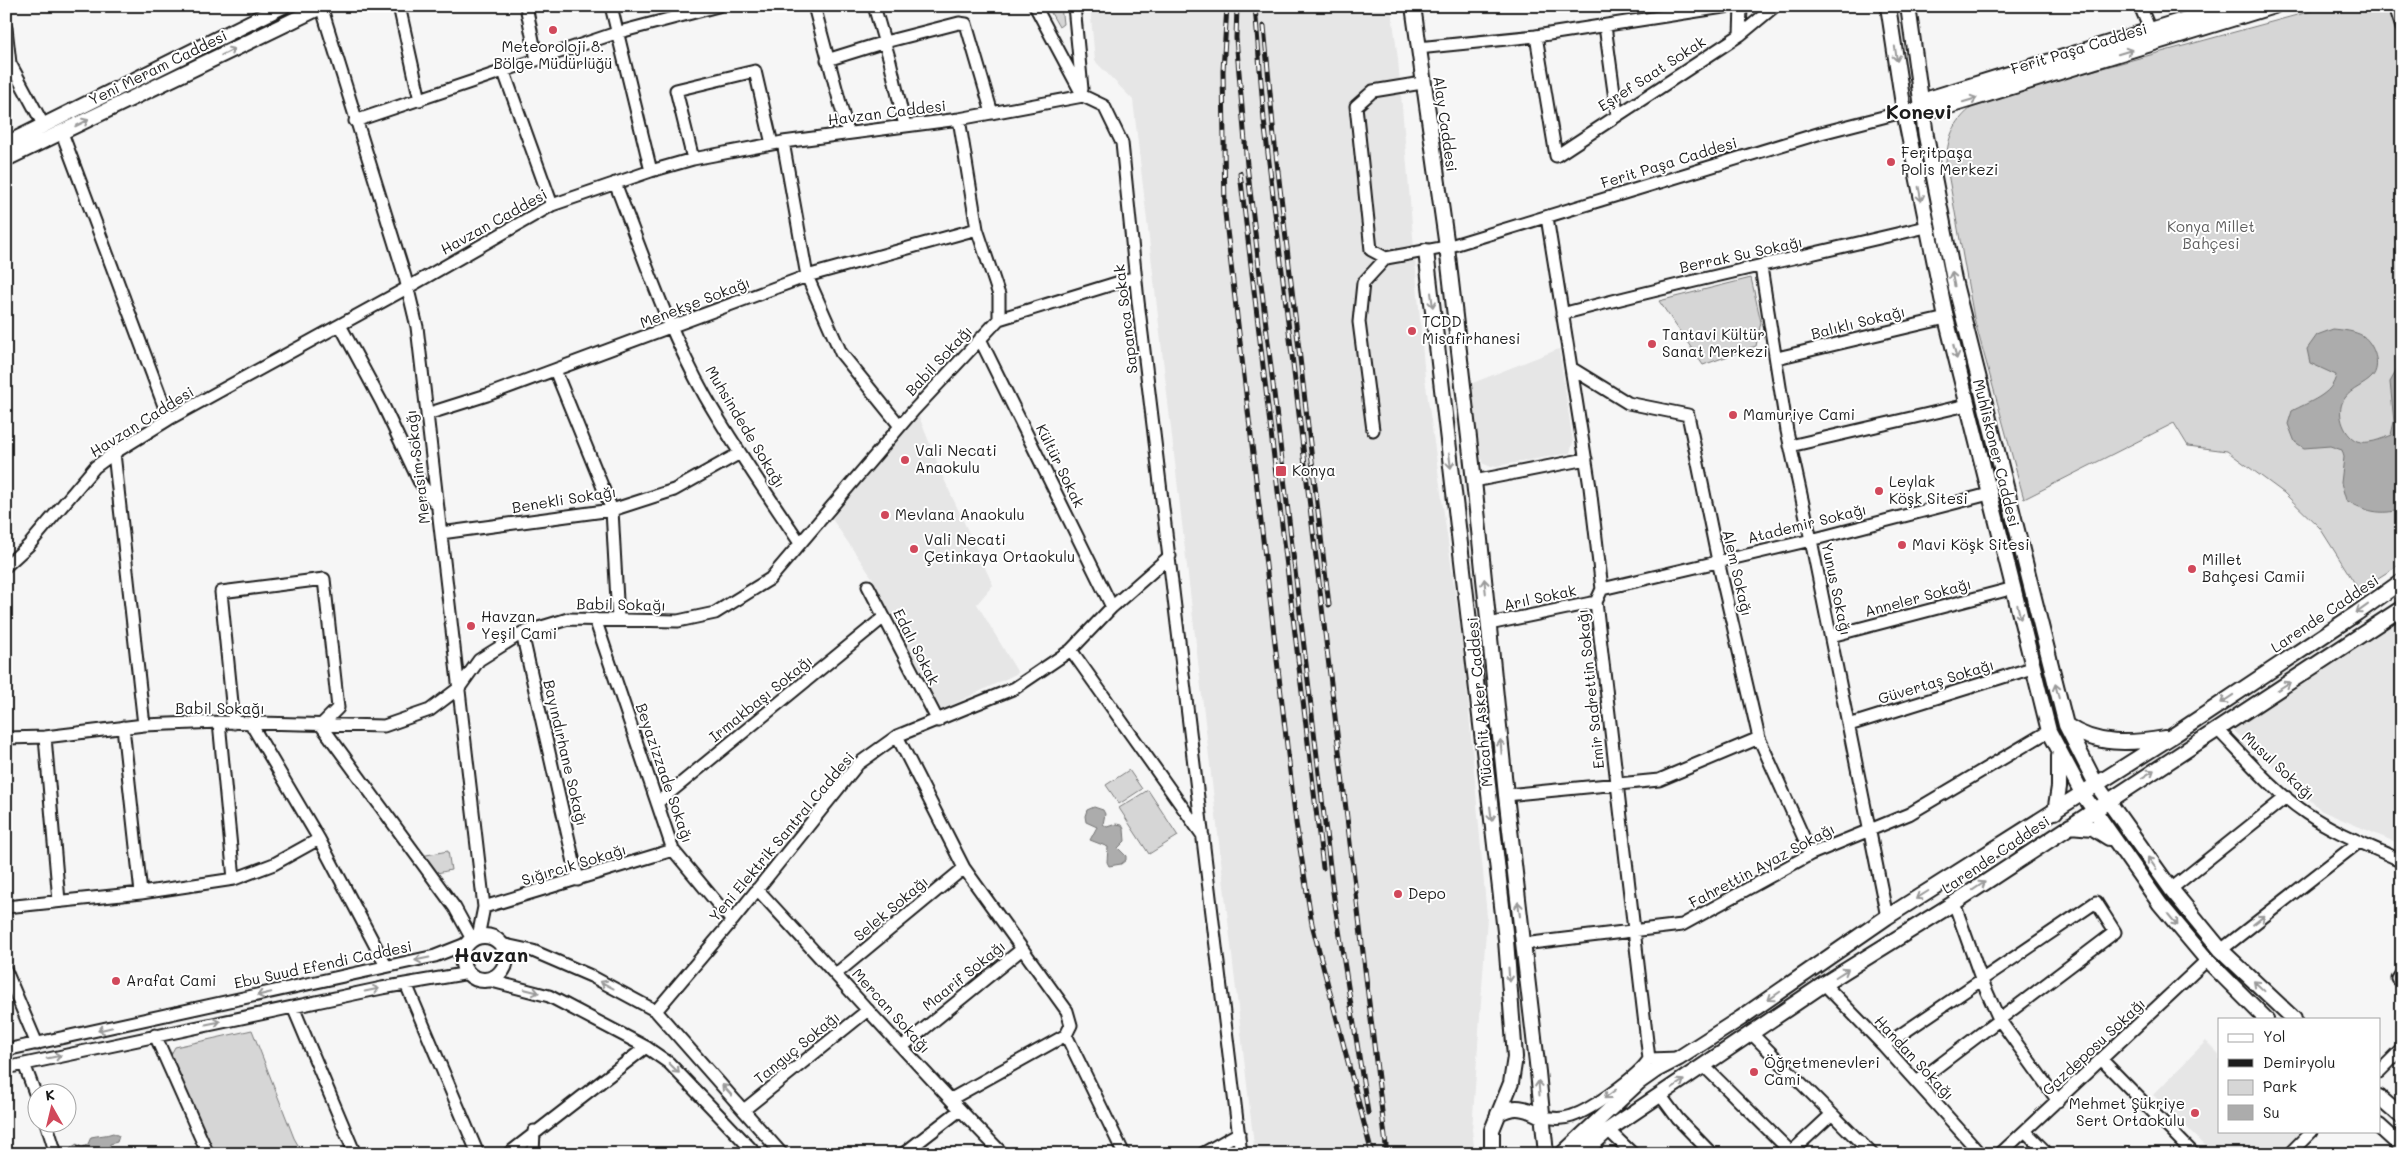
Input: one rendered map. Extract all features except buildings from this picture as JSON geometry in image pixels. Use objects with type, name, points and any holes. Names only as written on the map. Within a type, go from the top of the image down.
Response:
[{"type":"main road","name":"Yeni Meram Caddesi","points":[[6,144],[282,6]]},
{"type":"main road","name":"Alay Caddesi","points":[[1413,6],[1422,83],[1447,247]]},
{"type":"main road","name":"Muhliskoner Caddesi","points":[[1888,6],[1904,112],[1946,318],[2014,588],[2032,668],[2050,731],[2082,794],[2160,904],[2207,960],[2265,1018]]},
{"type":"main road","name":"Muhliskoner Caddesi","points":[[1908,6],[1926,136],[1954,280],[2066,725],[2096,784],[2171,889],[2221,950],[2293,1018]]},
{"type":"main road","name":"Ferit Paşa Caddesi","points":[[1922,107],[1931,98],[2228,6]]},
{"type":"main road","name":"Ferit Paşa Caddesi","points":[[1922,107],[1933,109],[1946,107],[2274,6]]},
{"type":"main road","name":"Yeni Meram Caddesi","points":[[6,159],[322,7]]},
{"type":"main road","name":"Mücahit Asker Caddesi","points":[[1447,247],[1546,1154]]},
{"type":"main road","name":"Mücahit Asker Caddesi","points":[[1426,251],[1507,950],[1515,1057],[1511,1082],[1492,1130],[1492,1154]]},
{"type":"main road","name":"Larende Caddesi","points":[[1562,1154],[1639,1082],[1652,1064],[1679,1058],[1741,1018],[1887,917],[2056,812],[2096,784],[2171,737],[2357,614],[2402,581]]},
{"type":"main road","name":"Larende Caddesi","points":[[1582,1154],[1608,1130],[1661,1096],[1824,984],[1954,903],[2217,728],[2402,608]]},
{"type":"main road","points":[[2066,725],[2079,734],[2113,743],[2171,737]]},
{"type":"main road","points":[[2056,812],[2059,785],[2059,752]]},
{"type":"main road","points":[[2070,826],[2093,828],[2115,842]]},
{"type":"main road","points":[[491,937],[501,944],[504,950],[505,964],[497,975],[484,979],[469,973],[463,962],[464,948],[473,940],[491,937]]},
{"type":"main road","points":[[2380,1098],[2402,1117]]},
{"type":"main road","points":[[1498,1114],[1508,1108],[1520,1108],[1541,1116]]},
{"type":"main road","points":[[2380,1127],[2402,1147]]},
{"type":"street","points":[[399,6],[420,100]]},
{"type":"street","points":[[526,6],[537,60]]},
{"type":"street","points":[[611,6],[616,33],[651,171]]},
{"type":"street","points":[[355,121],[616,33],[718,6]]},
{"type":"street","points":[[814,6],[848,134]]},
{"type":"street","points":[[874,6],[885,42],[905,126]]},
{"type":"street","points":[[1035,6],[1083,96]]},
{"type":"street","points":[[1074,6],[1083,96]]},
{"type":"street","points":[[1418,48],[1536,36],[1605,26],[1649,17],[1730,6]]},
{"type":"street","points":[[1740,35],[1741,6]]},
{"type":"street","name":"Eşref Saat Sokak","points":[[1536,36],[1556,156],[1740,35],[1776,6]]},
{"type":"street","points":[[2140,6],[2150,30]]},
{"type":"street","points":[[2395,6],[2402,28]]},
{"type":"street","name":"Merasim Sokağı","points":[[322,7],[407,288],[416,327],[484,907],[473,940]]},
{"type":"street","points":[[827,60],[885,42],[958,23],[966,24],[992,113]]},
{"type":"street","points":[[1605,26],[1618,114]]},
{"type":"street","points":[[6,28],[8,64],[44,126]]},
{"type":"street","points":[[693,159],[676,90],[755,71],[778,143],[807,276],[841,353],[900,426]]},
{"type":"street","points":[[504,72],[552,205]]},
{"type":"street","points":[[1374,430],[1360,322],[1363,283],[1386,258],[1371,250],[1356,106],[1374,91],[1422,83]]},
{"type":"street","name":"Havzan Caddesi","points":[[6,566],[29,545],[95,467],[114,453],[169,420],[552,205],[651,171],[693,159],[778,143],[959,119],[1083,96]]},
{"type":"street","name":"Sapanca Sokak","points":[[1083,96],[1104,106],[1122,143],[1136,277],[1241,1154]]},
{"type":"street","name":"Ferit Paşa Caddesi","points":[[1386,258],[1447,247],[1821,133],[1922,107]]},
{"type":"street","points":[[959,119],[976,229],[999,295],[999,319]]},
{"type":"street","points":[[62,133],[169,420]]},
{"type":"street","name":"Muhsindede Sokağı","points":[[615,184],[672,327],[705,395],[740,453],[800,543]]},
{"type":"street","name":"Emir Sadrettin Sokağı","points":[[1547,217],[1586,459],[1602,589],[1596,602],[1634,931],[1652,1064]]},
{"type":"street","name":"Berrak Su Sokağı","points":[[1562,314],[1662,287],[1761,267],[1926,227]]},
{"type":"street","name":"Menekşe Sokağı","points":[[427,414],[555,370],[807,276],[976,229]]},
{"type":"street","name":"Yunus Sokağı","points":[[1761,267],[1790,446],[1831,636],[1868,830],[1887,917]]},
{"type":"street","name":"Babil Sokağı","points":[[6,738],[45,737],[144,725],[219,722],[384,726],[430,710],[459,688],[479,660],[522,632],[568,619],[678,621],[715,613],[770,579],[900,426],[999,319],[1136,277]]},
{"type":"street","name":"Balıklı Sokağı","points":[[1777,358],[1946,318]]},
{"type":"street","points":[[340,325],[382,403],[419,481],[438,507]]},
{"type":"street","name":"Kültür Sokak","points":[[980,339],[1112,607]]},
{"type":"street","name":"Alem Sokağı","points":[[1571,368],[1628,403],[1688,415],[1718,561],[1759,738],[1811,854]]},
{"type":"street","points":[[555,370],[612,510],[618,619]]},
{"type":"street","points":[[1790,446],[1967,405]]},
{"type":"street","points":[[114,453],[144,725]]},
{"type":"street","name":"Benekli Sokağı","points":[[441,533],[612,510],[674,490],[740,453]]},
{"type":"street","points":[[1474,481],[1586,459]]},
{"type":"street","name":"Atademir Sokağı","points":[[1602,589],[1811,540],[1989,494]]},
{"type":"street","name":"Yeni Elektrik Santral Caddesi","points":[[656,1011],[732,921],[858,764],[897,736],[938,721],[1015,688],[1071,650],[1112,607],[1170,556]]},
{"type":"street","points":[[234,723],[221,592],[324,579],[338,708],[320,725],[455,908],[473,940]]},
{"type":"street","name":"Edalı Sokak","points":[[868,586],[938,721]]},
{"type":"street","name":"Anneler Sokağı","points":[[1831,636],[2014,588]]},
{"type":"street","name":"Arıl Sokak","points":[[1489,624],[1596,602]]},
{"type":"street","name":"Irmakbaşı Sokağı","points":[[657,803],[884,617]]},
{"type":"street","name":"Beyazizzade Sokağı","points":[[595,619],[673,850],[732,921]]},
{"type":"street","name":"Bayındırhane Sokağı","points":[[522,632],[578,880]]},
{"type":"street","points":[[1071,650],[1204,838]]},
{"type":"street","name":"Güvertaş Sokağı","points":[[1849,725],[2032,668]]},
{"type":"street","points":[[219,722],[234,879]]},
{"type":"street","points":[[251,724],[319,839],[386,966]]},
{"type":"street","points":[[123,727],[141,892]]},
{"type":"street","name":"Musul Sokağı","points":[[2217,728],[2286,798],[2305,813],[2359,842],[2402,861]]},
{"type":"street","name":"Fahrettin Ayaz Sokağı","points":[[1523,944],[1682,925],[1811,854],[1909,814],[2050,731]]},
{"type":"street","points":[[897,736],[964,868],[1067,1010],[1071,1025],[1066,1035],[951,1099]]},
{"type":"street","points":[[45,737],[59,901]]},
{"type":"street","points":[[1506,795],[1659,780],[1759,738]]},
{"type":"street","points":[[2171,889],[2286,798]]},
{"type":"street","points":[[6,907],[141,892],[234,879],[274,864],[319,839]]},
{"type":"street","points":[[2221,950],[2359,842]]},
{"type":"street","name":"Sığırcık Sokağı","points":[[484,907],[673,850]]},
{"type":"street","name":"Selek Sokağı","points":[[837,973],[964,868]]},
{"type":"street","name":"Mercan Sokağı","points":[[757,889],[837,973],[868,1010],[960,1110],[1003,1154]]},
{"type":"street","points":[[1884,1046],[2096,902],[2115,932],[1917,1082]]},
{"type":"street","points":[[1954,903],[1982,981],[1999,1019],[2058,1101]]},
{"type":"street","name":"Ebu Suud Efendi Caddesi","points":[[6,1050],[435,956],[473,940]]},
{"type":"street","points":[[501,944],[542,954],[591,976],[656,1011],[782,1154]]},
{"type":"street","name":"Maarif Sokağı","points":[[902,1046],[1022,949]]},
{"type":"street","name":"Gazdeposu Sokağı","points":[[2000,1154],[2207,960]]},
{"type":"street","points":[[6,972],[37,1044]]},
{"type":"street","points":[[6,1068],[155,1035],[469,973]]},
{"type":"street","points":[[484,979],[548,996],[646,1047],[669,1063],[756,1154]]},
{"type":"street","points":[[406,984],[478,1154]]},
{"type":"street","name":"Handan Sokağı","points":[[1824,984],[1884,1046],[1981,1154]]},
{"type":"street","points":[[293,1007],[356,1154]]},
{"type":"street","name":"Tanguç Sokağı","points":[[745,1110],[868,1010]]},
{"type":"street","points":[[1752,1034],[1872,1154]]},
{"type":"street","points":[[155,1035],[208,1154]]},
{"type":"street","points":[[1066,1035],[1124,1154]]},
{"type":"street","points":[[508,1154],[646,1047]]},
{"type":"street","points":[[2380,1071],[2402,1049]]},
{"type":"street","points":[[2102,1060],[2194,1154]]},
{"type":"street","points":[[24,1064],[31,1082]]},
{"type":"street","points":[[1541,1116],[1555,1119],[1573,1116],[1605,1098],[1644,1067],[1652,1064]]},
{"type":"street","points":[[1704,1066],[1791,1153],[1832,1114]]},
{"type":"street","points":[[1661,1096],[1678,1119],[1712,1154]]},
{"type":"street","points":[[903,1154],[960,1110]]},
{"type":"street","points":[[1608,1130],[1632,1154]]},
{"type":"street","points":[[2025,1131],[2048,1154]]},
{"type":"street","points":[[49,1132],[56,1154]]},
{"type":"street","points":[[533,1154],[534,1132]]},
{"type":"street","points":[[1202,1154],[1239,1132]]},
{"type":"street","points":[[2289,1154],[2311,1132]]},
{"type":"shaded area","points":[[1090,6],[1391,6],[1398,59],[1425,378],[1464,656],[1487,917],[1472,1130],[1475,1154],[1255,1154],[1133,100],[1095,61]]},
{"type":"shaded area","points":[[1559,349],[1573,442],[1570,453],[1491,467],[1482,463],[1470,384]]},
{"type":"shaded area","name":"Vali Necati Çetinkaya Ortaokulu","points":[[918,414],[943,477],[993,585],[977,604],[1018,673],[941,710],[873,579],[832,519]]},
{"type":"shaded area","points":[[2402,618],[2402,845],[2322,811],[2231,728]]},
{"type":"shaded area","name":"Mehmet Şükriye Sert Ortaokulu","points":[[2206,1041],[2218,1053],[2218,1132],[2298,1132],[2299,1134],[2279,1154],[2214,1154],[2153,1095]]},
{"type":"green space","points":[[1047,6],[1061,6],[1063,24],[1059,27]]},
{"type":"green space","name":"Konya Millet Bahçesi","points":[[2330,6],[2390,6],[2402,45],[2402,563],[2359,590],[2320,528],[2284,493],[2227,451],[2188,446],[2174,423],[2024,499],[1974,318],[1946,162],[1954,128],[1958,121],[1978,102]]},
{"type":"green space","points":[[1751,278],[1761,322],[1756,346],[1703,365],[1659,301]]},
{"type":"green space","points":[[1129,770],[1142,789],[1119,804],[1106,785]]},
{"type":"green space","points":[[1148,790],[1178,836],[1149,854],[1119,808]]},
{"type":"green space","points":[[448,851],[451,870],[437,873],[421,856]]},
{"type":"green space","points":[[252,1030],[294,1138],[303,1154],[214,1154],[170,1056],[175,1047]]},
{"type":"water","points":[[2333,329],[2360,334],[2370,344],[2375,355],[2376,367],[2372,377],[2348,395],[2342,403],[2341,415],[2344,428],[2357,441],[2370,442],[2391,435],[2394,422],[2390,382],[2402,361],[2402,432],[2397,443],[2397,451],[2403,475],[2402,509],[2387,512],[2366,510],[2346,500],[2341,483],[2344,457],[2342,450],[2330,446],[2304,448],[2295,442],[2288,424],[2292,411],[2325,393],[2334,382],[2336,375],[2310,363],[2307,349],[2317,335]]},
{"type":"water","points":[[1094,807],[1103,810],[1105,814],[1103,824],[1107,827],[1116,824],[1122,825],[1124,829],[1125,841],[1118,848],[1126,856],[1126,860],[1121,864],[1109,866],[1107,862],[1108,847],[1090,840],[1097,827],[1086,822],[1085,816],[1087,810]]},
{"type":"water","points":[[113,1133],[119,1136],[117,1142],[110,1144],[108,1151],[101,1154],[94,1148],[87,1151],[86,1154],[73,1154],[70,1148],[77,1144],[82,1148],[88,1144],[91,1137]]},
{"type":"railway","points":[[1227,6],[1223,71],[1225,213],[1296,823],[1312,924],[1372,1154]]},
{"type":"railway","points":[[1237,6],[1236,38],[1247,165],[1333,892],[1368,1113]]},
{"type":"railway","points":[[1255,6],[1264,120],[1387,1154]]},
{"type":"railway","points":[[1264,26],[1274,137],[1329,605]]},
{"type":"railway","points":[[1240,173],[1323,868]]},
{"type":"place","name":"Meteoroloji 8. Bölge Müdürlüğü","points":[[553,30]]},
{"type":"place","name":"Feritpaşa Polis Merkezi","points":[[1891,162]]},
{"type":"place","name":"TCDD Misafirhanesi","points":[[1412,331]]},
{"type":"place","name":"Tantavi Kültür Sanat Merkezi","points":[[1652,344]]},
{"type":"place","name":"Mamuriye Cami","points":[[1733,415]]},
{"type":"place","name":"Vali Necati Anaokulu","points":[[905,460]]},
{"type":"place","name":"Konya","points":[[1281,471]]},
{"type":"place","name":"Leylak Köşk Sitesi","points":[[1879,491]]},
{"type":"place","name":"Mevlana Anaokulu","points":[[885,515]]},
{"type":"place","name":"Mavi Köşk Sitesi","points":[[1902,545]]},
{"type":"place","name":"Vali Necati Çetinkaya Ortaokulu","points":[[914,549]]},
{"type":"place","name":"Millet Bahçesi Camii","points":[[2192,569]]},
{"type":"place","name":"Havzan Yeşil Cami","points":[[471,626]]},
{"type":"place","name":"Depo","points":[[1398,894]]},
{"type":"place","name":"Arafat Cami","points":[[116,981]]},
{"type":"place","name":"Öğretmenevleri Cami","points":[[1754,1072]]},
{"type":"place","name":"Mehmet Şükriye Sert Ortaokulu","points":[[2195,1113]]},
{"type":"district","name":"Konevi","points":[[1919,112]]},
{"type":"district","name":"Havzan","points":[[491,955]]}]
